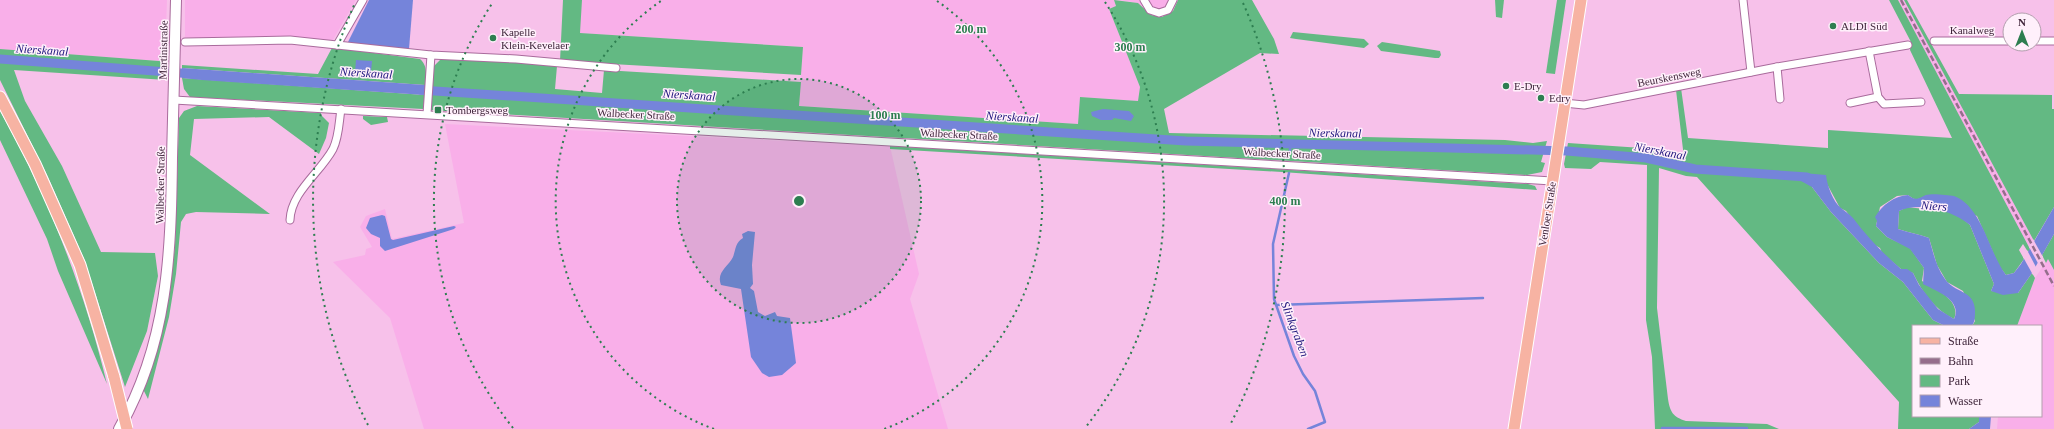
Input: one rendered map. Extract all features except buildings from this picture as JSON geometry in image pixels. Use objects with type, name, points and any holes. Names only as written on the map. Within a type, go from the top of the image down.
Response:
[{"type":"main road","name":"Martinistraße","points":[[174,100],[176,0]]},
{"type":"main road","name":"Venloer Straße","points":[[1514,429],[1555,158],[1581,0]]},
{"type":"main road","points":[[0,97],[35,164],[80,265],[114,377],[127,429]]},
{"type":"main road","name":"Walbecker Straße","points":[[119,429],[145,371],[162,313],[170,250],[174,100]]},
{"type":"street","points":[[337,45],[363,0]]},
{"type":"street","points":[[1144,0],[1150,10],[1159,13],[1168,10],[1173,0]]},
{"type":"street","points":[[1743,0],[1751,72]]},
{"type":"street","points":[[185,42],[290,40],[431,55],[516,59],[616,68]]},
{"type":"street","name":"Kanalweg","points":[[1934,41],[2002,41]]},
{"type":"street","points":[[2042,41],[2054,41]]},
{"type":"street","name":"Beurskensweg","points":[[1564,103],[1584,105],[1777,67],[1908,45]]},
{"type":"street","points":[[1869,52],[1878,97],[1884,104],[1921,102]]},
{"type":"street","points":[[427,114],[431,55]]},
{"type":"street","points":[[1777,67],[1780,99]]},
{"type":"street","points":[[1850,103],[1878,97]]},
{"type":"street","name":"Walbecker Straße","points":[[174,100],[1552,181]]},
{"type":"street","points":[[290,220],[293,204],[334,147],[339,127],[341,109]]},
{"type":"shaded area","points":[[0,0],[167,0],[166,28],[159,61],[0,49]]},
{"type":"shaded area","points":[[185,0],[356,0],[333,40],[210,39],[185,37]]},
{"type":"shaded area","points":[[582,0],[1114,0],[1116,6],[1109,9],[1140,87],[1138,101],[1080,97],[1078,124],[799,106],[803,47],[579,33]]},
{"type":"shaded area","points":[[1120,0],[1178,0],[1173,11],[1166,15],[1156,17],[1146,12],[1138,3]]},
{"type":"shaded area","points":[[1898,0],[1904,0],[2030,233],[2034,241],[2030,249]]},
{"type":"shaded area","points":[[445,124],[890,146],[919,274],[910,299],[948,429],[424,429],[390,318],[333,262],[365,255],[366,249],[372,247],[360,227],[366,216],[385,209],[392,239],[464,223]]},
{"type":"shaded area","points":[[2048,259],[2054,270],[2054,429],[1997,429],[1998,417],[2042,417],[2042,325],[2017,325],[2035,278]]},
{"type":"green space","points":[[563,0],[582,0],[580,33],[803,47],[801,75],[560,61]]},
{"type":"green space","points":[[1114,0],[1138,3],[1151,15],[1162,17],[1173,11],[1178,0],[1252,0],[1274,39],[1279,54],[1260,53],[1164,109],[1169,133],[1505,140],[1533,143],[1547,141],[1541,162],[1545,163],[1542,172],[1527,175],[430,110],[433,67],[442,58],[516,61],[557,66],[555,89],[602,93],[604,70],[801,82],[799,106],[1078,124],[1080,97],[1138,101],[1140,87],[1109,9],[1116,6]]},
{"type":"green space","points":[[1495,0],[1504,0],[1502,18],[1496,17]]},
{"type":"green space","points":[[1557,0],[1566,0],[1555,74],[1546,73]]},
{"type":"green space","points":[[1889,0],[1898,0],[2030,249],[2028,252],[2023,244],[2019,250],[2024,259],[2014,273],[2006,275],[1999,266],[1977,216],[1927,195],[1917,199],[1908,195],[1897,196],[1880,207],[1876,226],[1887,237],[1910,248],[1924,268],[1922,281],[1946,296],[1951,301],[1955,312],[1954,319],[1935,306],[1913,273],[1901,269],[1882,253],[1880,248],[1873,244],[1846,211],[1840,208],[1827,184],[1812,187],[1831,212],[1879,263],[1903,282],[1933,320],[1943,325],[1912,325],[1912,417],[1979,417],[1979,422],[1969,429],[1898,429],[1899,402],[1697,177],[1686,176],[1659,168],[1657,308],[1668,399],[1671,411],[1678,418],[1686,421],[1767,424],[1779,429],[1655,429],[1652,357],[1646,320],[1647,165],[1600,162],[1591,169],[1565,168],[1564,164],[1568,143],[1657,149],[1684,158],[1676,90],[1681,88],[1688,138],[1828,148],[1828,130],[1952,138],[1910,50],[1911,42]]},
{"type":"green space","points":[[1904,0],[1907,0],[1959,94],[2052,95],[2052,109],[2054,109],[2054,207],[2034,241]]},
{"type":"green space","points":[[1293,32],[1364,39],[1369,44],[1364,48],[1290,38]]},
{"type":"green space","points":[[1382,42],[1440,51],[1441,55],[1439,58],[1435,58],[1381,51],[1377,46]]},
{"type":"green space","points":[[163,44],[167,56],[166,80],[14,70],[25,101],[62,166],[101,252],[155,253],[158,276],[147,331],[125,387],[85,261],[48,177],[0,80],[0,49],[159,61]]},
{"type":"green space","points":[[333,46],[343,49],[420,59],[425,68],[425,85],[182,68],[182,65],[318,74]]},
{"type":"green space","points":[[182,78],[425,95],[423,109],[190,97],[184,89]]},
{"type":"green space","points":[[197,106],[321,113],[321,115],[329,123],[326,138],[319,154],[269,117],[194,119],[190,155],[270,214],[196,212],[186,214],[181,222],[176,274],[169,317],[148,399],[143,389],[161,336],[170,292],[175,245],[179,118],[184,111]]},
{"type":"green space","points":[[0,111],[34,176],[63,244],[76,278],[98,348],[107,384],[58,271],[47,239],[0,140]]},
{"type":"green space","points":[[363,116],[387,117],[388,122],[371,125],[363,119]]},
{"type":"green space","points":[[890,146],[1528,184],[1535,186],[1537,190],[1282,172],[890,149]]},
{"type":"green space","points":[[1907,207],[1951,212],[1970,225],[1994,284],[1991,291],[2018,293],[2032,273],[2035,278],[2017,325],[1973,325],[1975,321],[1963,291],[1947,282],[1937,265],[1929,238],[1898,229],[1899,211]]},
{"type":"green space","points":[[2054,234],[2054,270],[2048,259],[2046,263],[2042,255]]},
{"type":"water","points":[[369,0],[413,0],[409,49],[347,44]]},
{"type":"water","points":[[356,60],[372,61],[371,72],[355,72]]},
{"type":"water","points":[[182,68],[425,85],[425,95],[182,78]]},
{"type":"water","points":[[1103,109],[1129,111],[1134,116],[1131,121],[1114,118],[1112,120],[1101,120],[1092,116],[1091,112]]},
{"type":"water","name":"Niers","points":[[1803,173],[1826,175],[1835,202],[1853,218],[1870,239],[1894,263],[1901,269],[1907,269],[1913,273],[1919,285],[1938,309],[1954,319],[1956,312],[1952,301],[1941,293],[1923,284],[1924,268],[1910,249],[1887,237],[1876,226],[1877,221],[1875,217],[1885,205],[1893,199],[1908,195],[1917,199],[1929,194],[1948,195],[1964,201],[1972,209],[2000,266],[2006,275],[2014,273],[2021,264],[2054,207],[2054,234],[2032,273],[2018,293],[2003,295],[1991,291],[1994,284],[1970,225],[1946,212],[1926,207],[1907,208],[1899,211],[1898,229],[1929,238],[1933,254],[1945,279],[1953,287],[1968,295],[1974,304],[1975,317],[1972,325],[1943,325],[1933,320],[1903,282],[1879,263],[1831,212],[1812,187],[1801,181]]},
{"type":"water","points":[[382,215],[385,216],[391,239],[393,240],[454,226],[456,227],[454,229],[385,251],[380,246],[380,238],[371,234],[366,228],[370,218]]},
{"type":"water","points":[[748,231],[755,232],[752,265],[753,284],[750,288],[754,291],[758,312],[765,316],[775,312],[777,316],[790,318],[796,363],[782,375],[769,377],[762,373],[751,357],[741,289],[721,285],[721,273],[731,261],[737,244],[743,238],[742,234]]},
{"type":"water","points":[[1979,417],[1991,417],[1990,429],[1969,429],[1979,422]]},
{"type":"pier","points":[[2033,239],[2043,257],[2039,265],[2029,247]]},
{"type":"pier","points":[[2027,250],[2037,269],[2033,275],[2023,257]]},
{"type":"waterway","name":"Nierskanal","points":[[0,59],[193,74]]},
{"type":"waterway","name":"Nierskanal","points":[[420,90],[1186,141],[1567,151],[1646,158],[1695,169],[1807,177],[1811,181]]},
{"type":"waterway","points":[[1290,145],[1290,151]]},
{"type":"waterway","name":"Slinkgraben","points":[[1289,173],[1273,244],[1274,299],[1294,356],[1303,374],[1315,391],[1325,422],[1308,429]]},
{"type":"waterway","points":[[1276,305],[1483,298]]},
{"type":"waterway","points":[[1662,429],[1747,428]]},
{"type":"railway","points":[[1901,0],[2054,286]]},
{"type":"place","name":"ALDI Süd","points":[[1833,26]]},
{"type":"place","name":"Kapelle Klein-Kevelaer","points":[[493,38]]},
{"type":"place","name":"E-Dry","points":[[1506,86]]},
{"type":"place","name":"Edry","points":[[1541,98]]},
{"type":"place","name":"Tombergsweg","points":[[438,110]]}]
